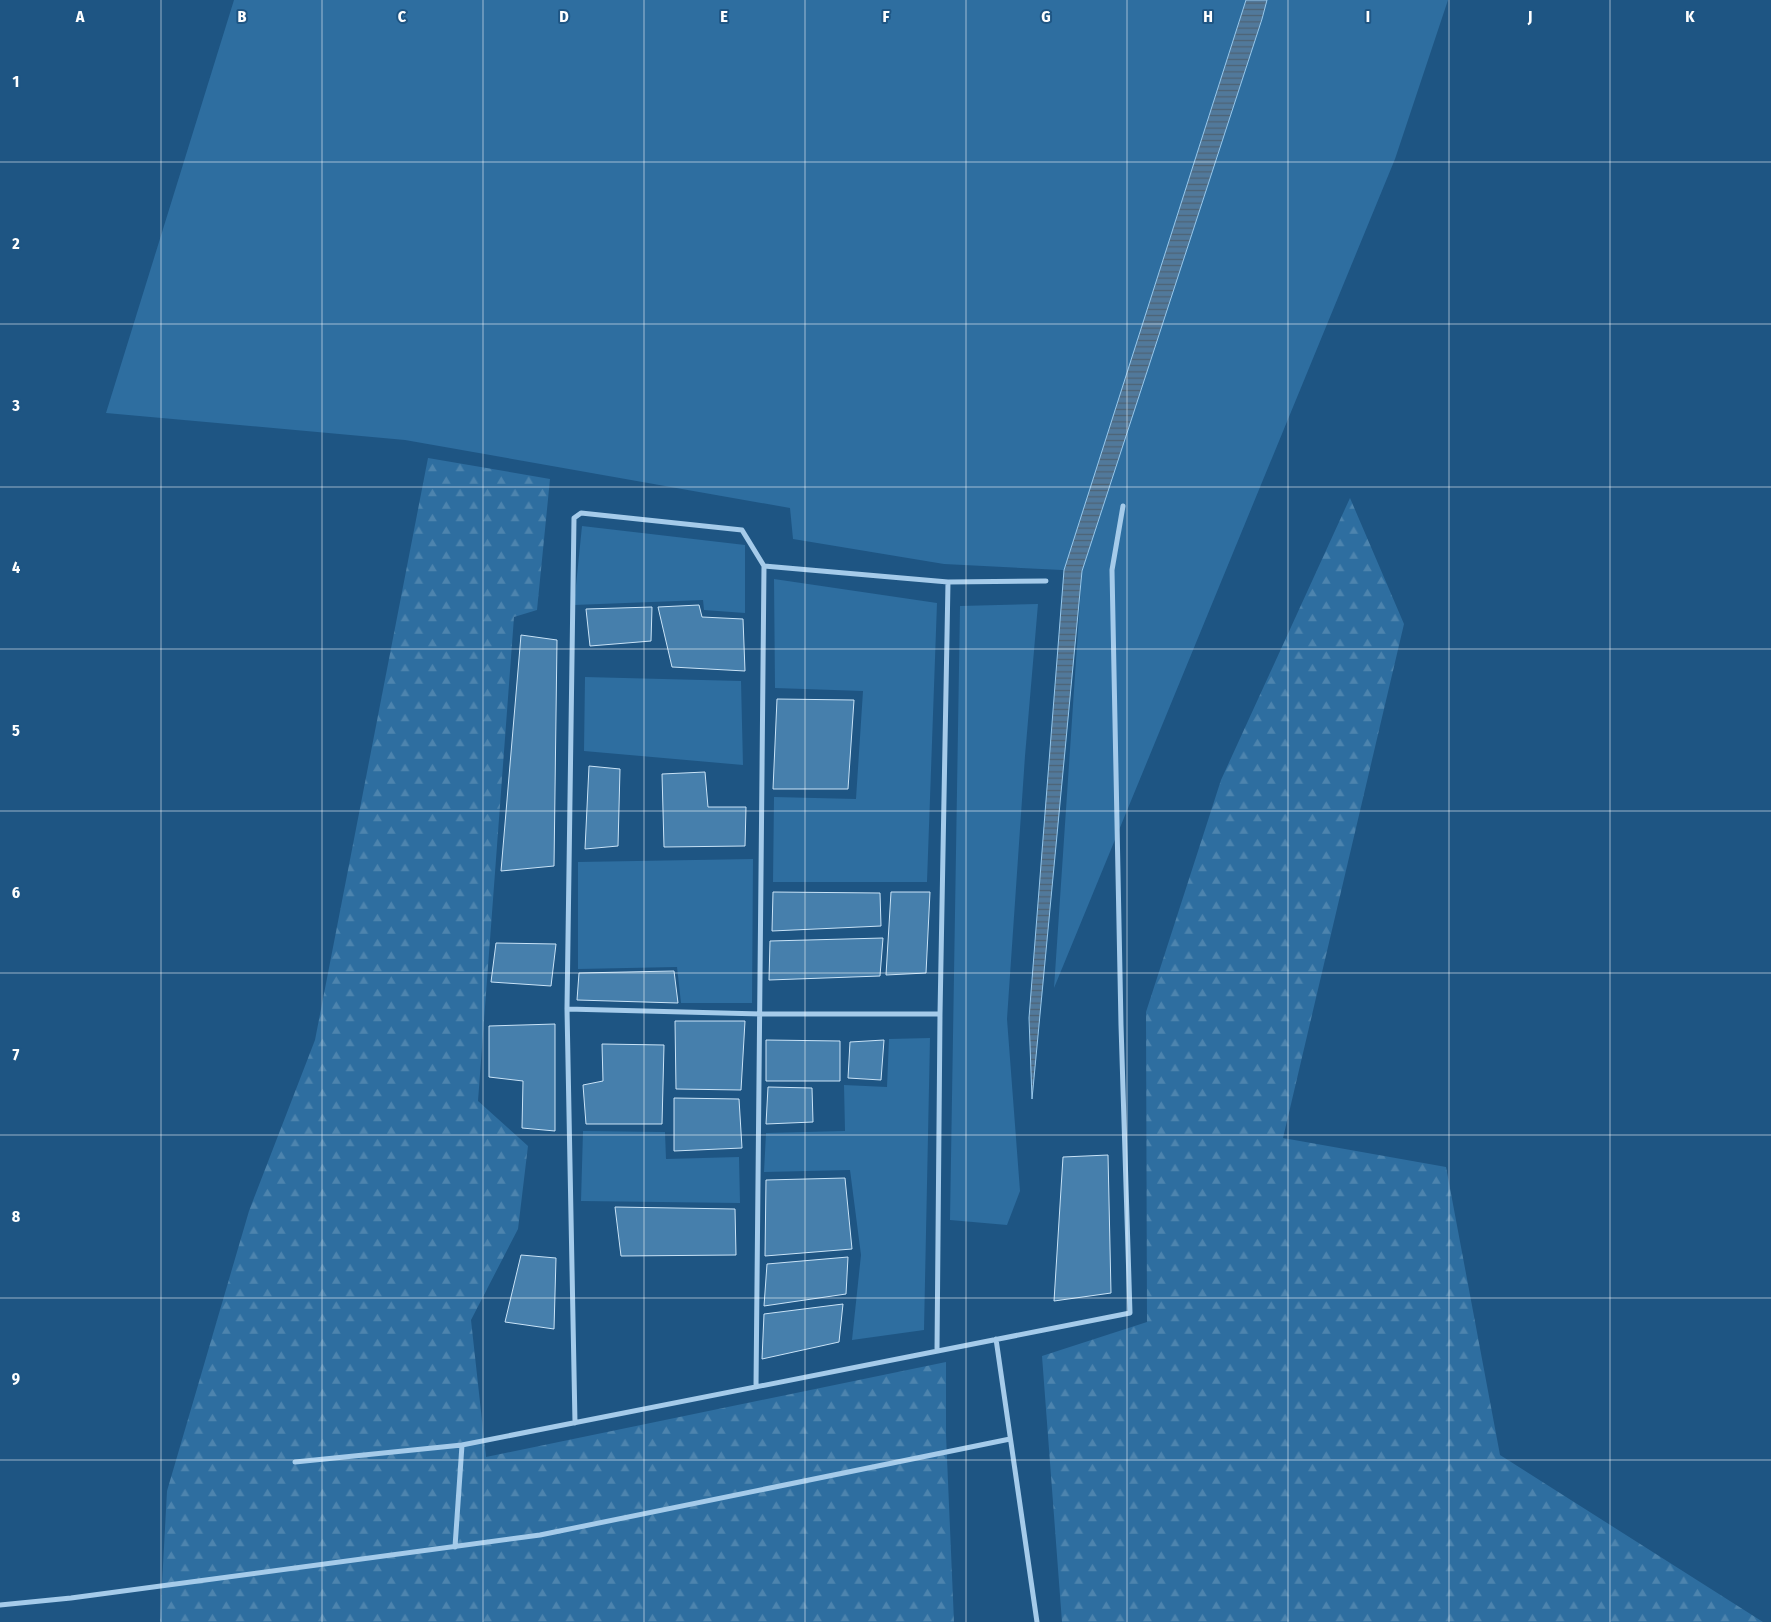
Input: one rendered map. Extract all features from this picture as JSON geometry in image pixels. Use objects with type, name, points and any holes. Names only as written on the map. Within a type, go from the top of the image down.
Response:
[{"type":"street","points":[[295,1462],[462,1445],[1130,1313],[1121,1024],[1112,570],[1123,506]]},
{"type":"street","points":[[575,1423],[568,1009],[574,518],[581,513],[742,530],[764,566],[756,1387]]},
{"type":"street","points":[[764,566],[948,582],[1046,581]]},
{"type":"street","points":[[936,1351],[948,582]]},
{"type":"street","points":[[568,1009],[761,1014],[940,1014]]},
{"type":"street","points":[[996,1339],[1037,1622]]},
{"type":"street","points":[[0,1605],[540,1535],[1010,1439]]},
{"type":"street","points":[[454,1547],[462,1445]]},
{"type":"green space","points":[[234,0],[1448,0],[1395,159],[1054,988],[1082,571],[944,564],[793,539],[790,508],[405,440],[106,413]]},
{"type":"green space","points":[[428,458],[550,479],[537,610],[514,617],[478,1101],[528,1146],[518,1229],[471,1320],[486,1457],[946,1362],[946,1435],[954,1622],[160,1622],[167,1491],[249,1211],[315,1040]]},
{"type":"green space","points":[[1350,498],[1404,624],[1283,1138],[1446,1167],[1500,1455],[1763,1622],[1062,1622],[1042,1356],[1147,1322],[1146,1012],[1221,780]]},
{"type":"green space","points":[[582,526],[745,545],[745,613],[704,610],[703,600],[574,605]]},
{"type":"green space","points":[[774,579],[937,603],[927,882],[773,882],[774,797],[856,799],[863,691],[775,688]]},
{"type":"green space","points":[[1038,604],[1025,756],[1007,1019],[1020,1191],[1007,1225],[950,1220],[960,606]]},
{"type":"green space","points":[[585,677],[741,681],[743,765],[584,751]]},
{"type":"green space","points":[[753,859],[752,1003],[681,1003],[677,967],[578,969],[578,862]]},
{"type":"green space","points":[[930,1038],[924,1330],[852,1340],[861,1255],[850,1170],[764,1172],[766,1133],[845,1131],[844,1085],[887,1087],[889,1039]]},
{"type":"green space","points":[[583,1131],[665,1132],[666,1159],[739,1157],[740,1203],[581,1201]]},
{"type":"shaded area","points":[[1246,0],[1267,0],[1082,571],[1032,1099],[1029,1018],[1064,570]]},
{"type":"building","points":[[699,605],[702,617],[743,619],[745,671],[672,667],[658,607]]},
{"type":"building","points":[[652,607],[651,641],[590,646],[586,609]]},
{"type":"building","points":[[521,635],[557,640],[554,866],[501,871]]},
{"type":"building","points":[[777,699],[854,700],[848,789],[773,789]]},
{"type":"building","points":[[589,766],[620,769],[618,846],[585,849]]},
{"type":"building","points":[[705,772],[708,807],[746,807],[745,846],[664,847],[662,774]]},
{"type":"building","points":[[773,892],[880,893],[881,926],[772,931]]},
{"type":"building","points":[[891,892],[930,892],[926,973],[886,975]]},
{"type":"building","points":[[883,938],[880,976],[769,980],[770,941]]},
{"type":"building","points":[[496,943],[556,944],[551,986],[491,982]]},
{"type":"building","points":[[674,971],[678,1003],[577,1000],[579,973]]},
{"type":"building","points":[[675,1021],[745,1021],[741,1090],[676,1089]]},
{"type":"building","points":[[555,1024],[555,1131],[522,1128],[523,1081],[489,1077],[489,1026]]},
{"type":"building","points":[[766,1040],[840,1041],[840,1081],[766,1081]]},
{"type":"building","points":[[884,1040],[881,1080],[848,1078],[850,1042]]},
{"type":"building","points":[[602,1044],[664,1045],[662,1124],[586,1124],[583,1085],[603,1081]]},
{"type":"building","points":[[768,1087],[812,1088],[813,1122],[766,1124]]},
{"type":"building","points":[[674,1098],[739,1099],[742,1148],[674,1151]]},
{"type":"building","points":[[1108,1155],[1111,1293],[1054,1301],[1063,1157]]},
{"type":"building","points":[[845,1178],[852,1249],[765,1256],[766,1180]]},
{"type":"building","points":[[615,1207],[735,1209],[736,1255],[621,1256]]},
{"type":"building","points":[[521,1255],[556,1258],[554,1329],[505,1322]]},
{"type":"building","points":[[848,1257],[846,1294],[764,1306],[767,1264]]},
{"type":"building","points":[[843,1304],[839,1342],[762,1359],[764,1314]]}]
